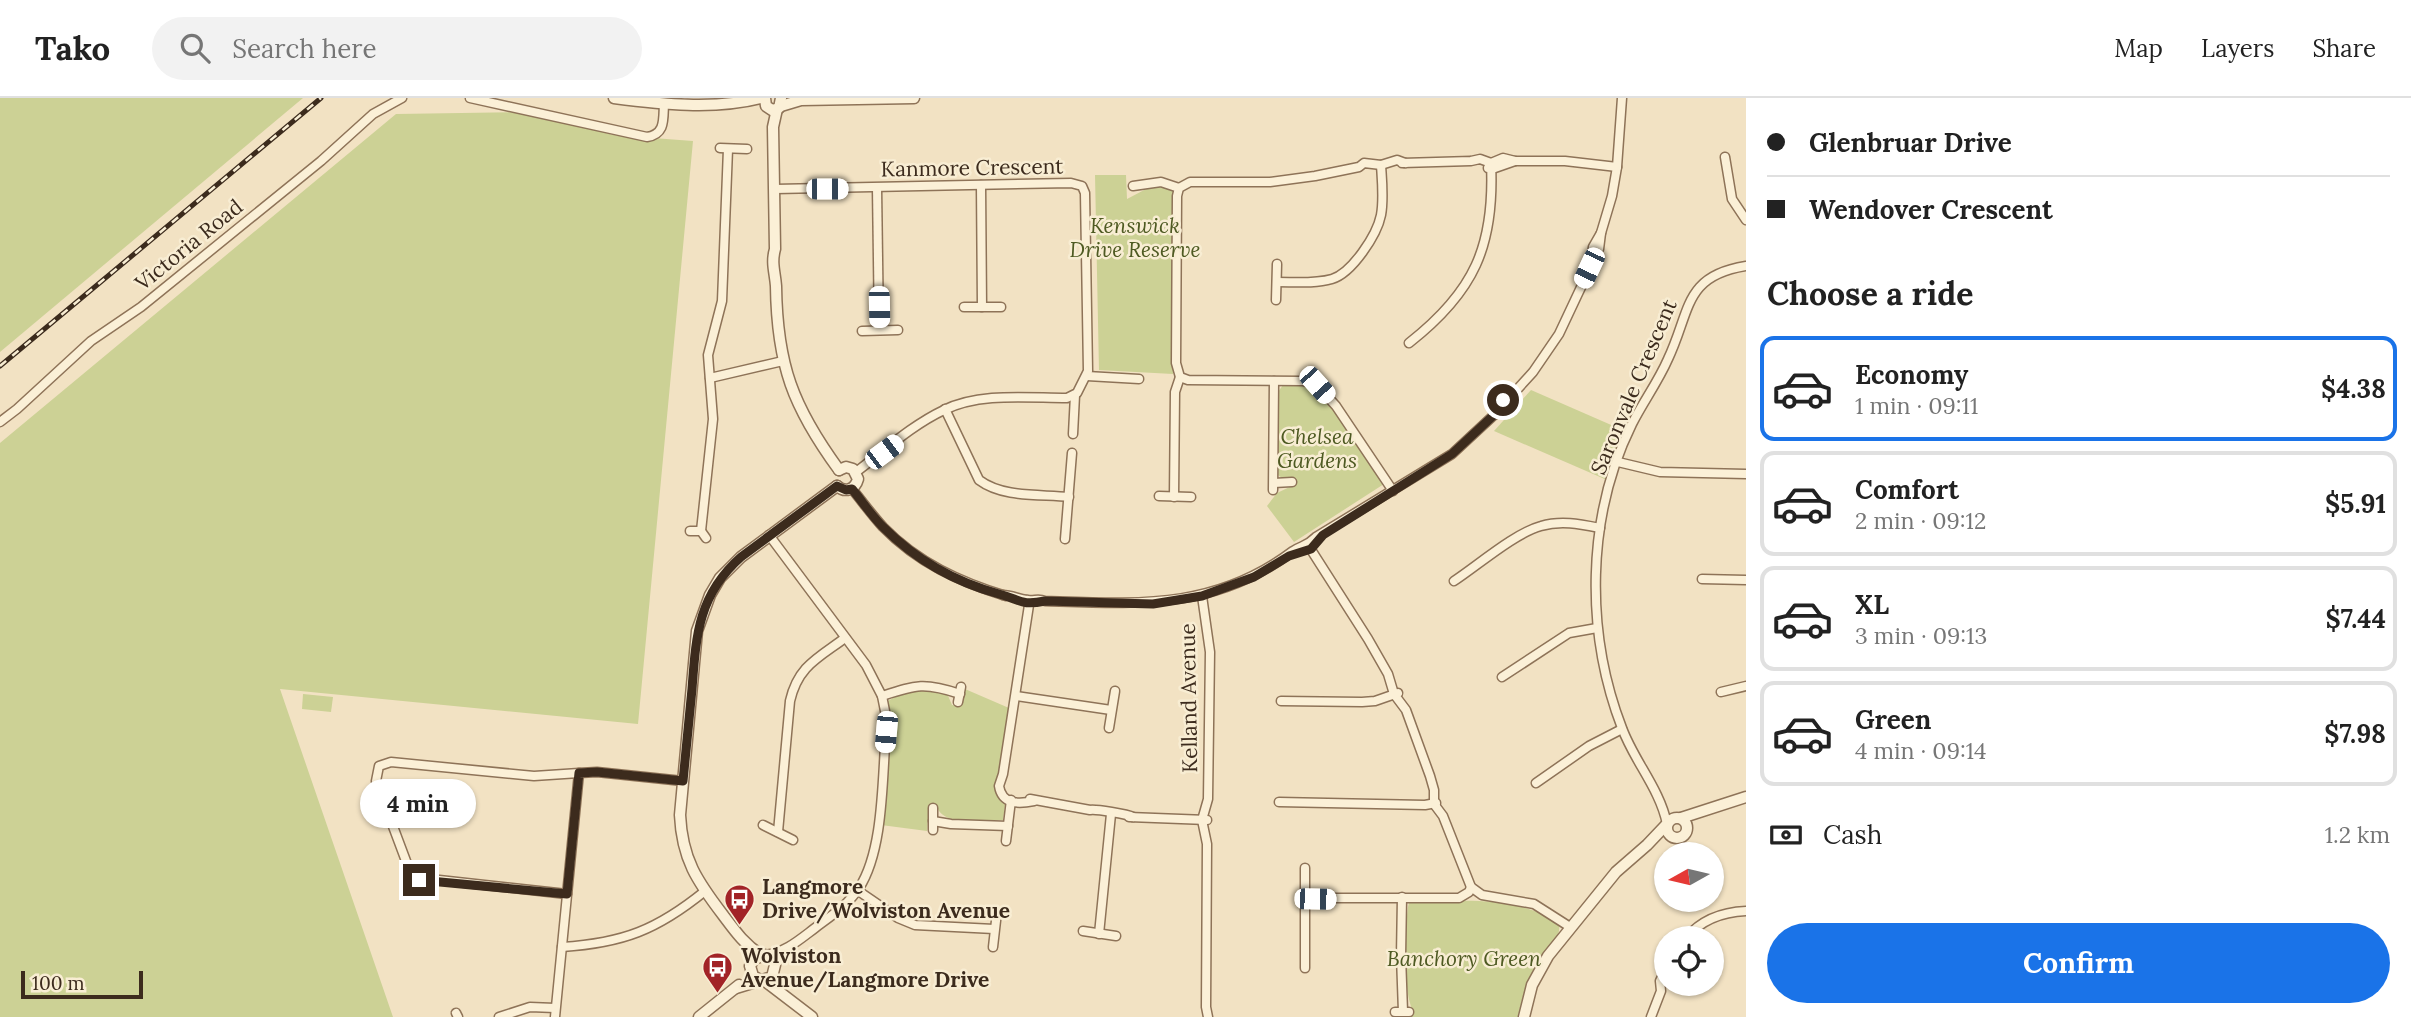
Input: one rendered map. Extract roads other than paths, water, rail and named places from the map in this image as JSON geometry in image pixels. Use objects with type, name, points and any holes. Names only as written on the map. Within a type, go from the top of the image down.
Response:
[{"type":"street","name":"Victoria Road","points":[[0,422],[90,341],[141,307],[321,161],[373,114],[402,98]]},
{"type":"street","points":[[470,98],[647,137],[656,135],[662,128],[664,103]]},
{"type":"street","points":[[614,98],[664,103],[773,103],[914,98]]},
{"type":"street","points":[[852,489],[884,527],[928,564],[960,580],[1003,595],[1016,596],[1027,603],[1041,599],[1153,604],[1202,596],[1254,577],[1310,547],[1323,535],[1452,454],[1494,415],[1509,405],[1513,394],[1533,372],[1559,334],[1599,249],[1617,167],[1622,98]]},
{"type":"street","points":[[773,103],[775,249],[779,264],[776,281],[777,320],[783,362],[792,393],[804,418],[839,470]]},
{"type":"street","points":[[690,531],[703,534],[712,433],[708,355],[722,301],[724,148],[747,149]]},
{"type":"street","points":[[1725,157],[1732,199],[1746,219]]},
{"type":"street","points":[[1491,166],[1503,158],[1617,167]]},
{"type":"street","points":[[1133,186],[1161,182],[1179,188],[1190,182],[1270,182],[1315,176],[1359,167],[1364,163],[1381,167],[1397,160],[1405,163],[1480,159],[1491,166]]},
{"type":"street","points":[[1409,343],[1429,328],[1456,301],[1478,262],[1490,218],[1491,166]]},
{"type":"street","points":[[1277,282],[1312,283],[1333,279],[1353,265],[1378,226],[1381,212],[1381,167]]},
{"type":"street","name":"Kanmore Crescent","points":[[775,189],[1071,183],[1079,185],[1084,189],[1087,376]]},
{"type":"street","points":[[981,185],[982,307]]},
{"type":"street","points":[[877,188],[880,330]]},
{"type":"street","points":[[1179,188],[1176,363],[1180,377],[1188,380],[1303,382],[1317,385],[1346,419],[1393,491]]},
{"type":"street","points":[[1276,300],[1277,264]]},
{"type":"street","name":"Saronvale Crescent","points":[[1672,821],[1622,729],[1608,683],[1597,628],[1595,579],[1600,528],[1618,461],[1632,425],[1668,359],[1696,290],[1704,280],[1717,272],[1746,266]]},
{"type":"street","points":[[964,307],[1001,307]]},
{"type":"street","points":[[862,331],[898,330]]},
{"type":"street","points":[[710,379],[783,362]]},
{"type":"street","points":[[1073,434],[1075,395],[1087,376],[1139,379]]},
{"type":"street","points":[[1174,497],[1175,392],[1180,377]]},
{"type":"street","points":[[1274,381],[1273,487],[1292,482]]},
{"type":"street","points":[[856,472],[945,409],[971,401],[1067,398],[1075,395]]},
{"type":"street","points":[[945,409],[979,480],[989,488],[1069,497]]},
{"type":"street","points":[[1065,539],[1072,453]]},
{"type":"street","points":[[1618,461],[1660,472],[1746,474]]},
{"type":"street","points":[[846,467],[856,472],[857,483],[852,489],[846,490],[837,486],[835,480],[839,470],[846,467]]},
{"type":"street","points":[[782,993],[774,961],[743,942],[694,876],[681,836],[683,781],[697,631],[710,595],[727,570],[769,535],[837,486]]},
{"type":"street","points":[[1159,496],[1191,497]]},
{"type":"street","points":[[1454,582],[1510,543],[1540,526],[1574,523],[1600,528]]},
{"type":"street","points":[[699,1017],[736,988],[754,958],[789,948],[841,908],[858,890],[870,867],[878,830],[886,732],[882,696],[866,665],[769,535]]},
{"type":"street","points":[[1310,547],[1388,674],[1396,682],[1396,694]]},
{"type":"street","points":[[1702,579],[1746,580]]},
{"type":"street","name":"Kelland Avenue","points":[[1202,596],[1210,652],[1210,811],[1205,820],[1210,836],[1207,844],[1208,1017]]},
{"type":"street","points":[[1006,841],[1011,800],[1004,788],[1003,774],[1027,603]]},
{"type":"street","points":[[1502,677],[1569,633],[1597,628]]},
{"type":"street","points":[[778,832],[794,683],[804,669],[845,638]]},
{"type":"street","points":[[882,696],[920,685],[959,694]]},
{"type":"street","points":[[1721,692],[1746,686]]},
{"type":"street","points":[[1109,728],[1115,691]]},
{"type":"street","points":[[1281,701],[1362,702],[1396,694]]},
{"type":"street","points":[[1396,694],[1407,702],[1409,718],[1430,776],[1436,784],[1435,802],[1446,814],[1448,829],[1469,889],[1494,897],[1534,904],[1570,927]]},
{"type":"street","points":[[1016,696],[1111,710]]},
{"type":"street","points":[[1536,783],[1589,746],[1622,729]]},
{"type":"street","points":[[567,894],[412,877],[376,780],[379,766],[391,762],[534,776],[597,772],[683,781]]},
{"type":"street","points":[[499,1017],[530,1007],[555,1012],[579,773]]},
{"type":"street","points":[[1524,1017],[1532,985],[1539,970],[1570,927],[1616,872],[1672,821],[1745,797],[1746,809]]},
{"type":"street","points":[[1011,800],[1096,809],[1111,816],[1126,813],[1133,817],[1205,820]]},
{"type":"street","points":[[1279,802],[1420,805],[1435,802]]},
{"type":"street","points":[[933,808],[933,826],[1008,826]]},
{"type":"street","points":[[1647,845],[1682,837],[1703,813]]},
{"type":"street","points":[[1098,934],[1111,816]]},
{"type":"street","points":[[1672,821],[1686,823],[1687,830]]},
{"type":"street","points":[[1672,821],[1668,834],[1673,838]]},
{"type":"street","points":[[763,825],[793,840]]},
{"type":"street","points":[[1305,868],[1305,968]]},
{"type":"street","points":[[1305,898],[1452,898],[1469,889]]},
{"type":"street","points":[[858,890],[898,918],[915,926],[994,929]]},
{"type":"street","points":[[562,947],[598,944],[650,928],[673,916],[705,891]]},
{"type":"street","points":[[1402,897],[1402,1012]]},
{"type":"street","points":[[1699,926],[1714,916],[1746,911]]},
{"type":"street","points":[[993,947],[997,912]]},
{"type":"street","points":[[1083,931],[1116,936]]},
{"type":"street","points":[[743,942],[755,978],[782,993],[812,1017]]},
{"type":"street","points":[[736,988],[772,977],[789,948]]},
{"type":"street","points":[[1651,1017],[1660,996]]},
{"type":"street","points":[[1527,1006],[1531,1017]]},
{"type":"street","name":"Kelland Avenue","points":[[1203,1017],[1206,1007]]},
{"type":"railway","points":[[0,366],[321,98]]},
{"type":"place","name":"Langmore Drive/Wolviston Avenue","points":[[739,926]]},
{"type":"place","name":"Wolviston Avenue/Langmore Drive","points":[[718,995]]},
{"type":"park label","name":"Kenswick Drive Reserve","points":[[1135,238]]},
{"type":"park label","name":"Chelsea Gardens","points":[[1317,449]]},
{"type":"park label","name":"Banchory Green","points":[[1464,959]]}]
